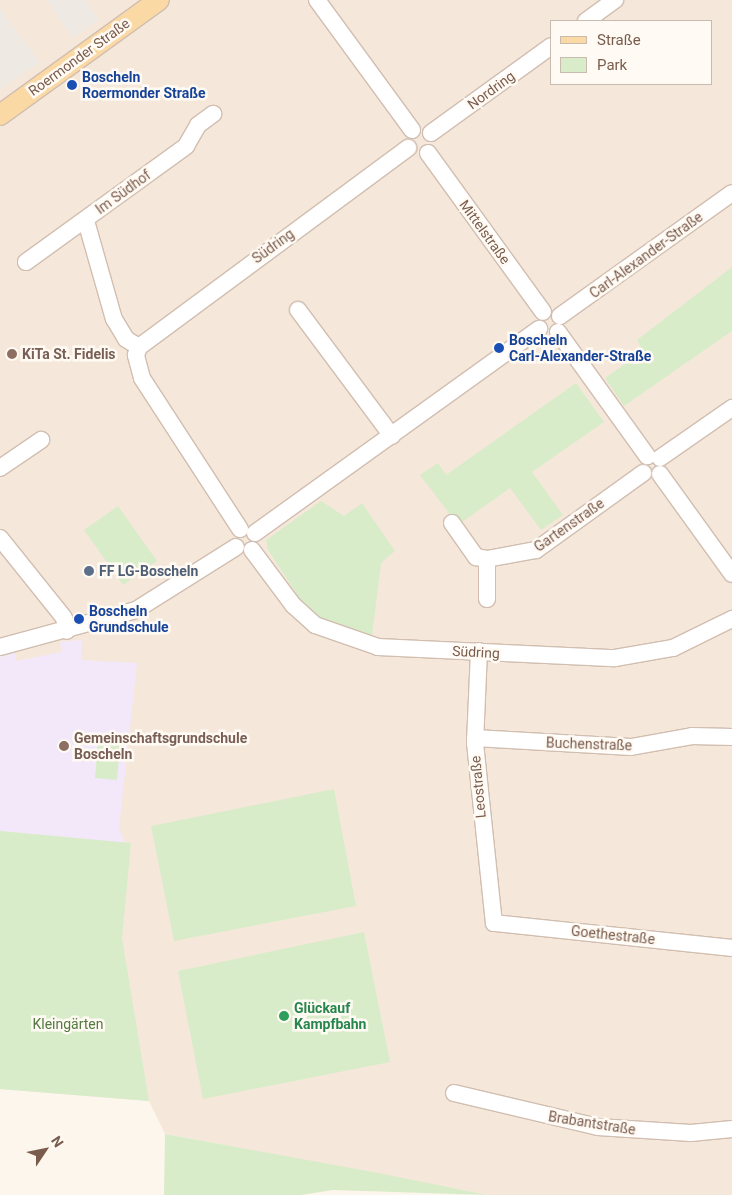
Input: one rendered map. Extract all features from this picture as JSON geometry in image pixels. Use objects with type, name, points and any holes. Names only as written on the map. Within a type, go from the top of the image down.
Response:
[{"type":"main road","name":"Roermonder Straße","points":[[0,115],[159,0]]},
{"type":"street","points":[[318,0],[412,130]]},
{"type":"street","points":[[587,20],[616,0]]},
{"type":"street","name":"Nordring","points":[[431,133],[550,47]]},
{"type":"street","name":"Im Südhof","points":[[26,262],[86,221],[186,146],[198,126],[213,114]]},
{"type":"street","points":[[423,128],[431,133],[433,146],[428,152],[416,154],[408,148],[406,138],[412,130],[423,128]]},
{"type":"street","name":"Südring","points":[[139,347],[408,148]]},
{"type":"street","name":"Mittelstraße","points":[[428,152],[543,312]]},
{"type":"street","name":"Carl-Alexander-Straße","points":[[559,324],[732,193]]},
{"type":"street","points":[[86,221],[114,319],[126,339],[139,347],[136,355],[142,378],[248,531]]},
{"type":"street","points":[[298,310],[392,436]]},
{"type":"street","points":[[0,647],[68,631],[153,602],[244,548],[234,535],[248,531],[392,436],[539,329],[543,312],[553,311],[559,324],[654,457],[660,474],[732,574]]},
{"type":"street","points":[[539,329],[547,335],[559,324]]},
{"type":"street","points":[[660,474],[651,477],[643,473],[641,464],[732,408]]},
{"type":"street","points":[[0,468],[41,440]]},
{"type":"street","name":"Gartenstraße","points":[[487,559],[536,550],[643,473]]},
{"type":"street","points":[[452,523],[476,557],[487,559],[487,599]]},
{"type":"street","points":[[0,538],[64,618],[68,631]]},
{"type":"street","name":"Südring","points":[[244,548],[298,611],[326,632],[378,647],[479,651],[593,659],[634,657],[673,648],[732,619]]},
{"type":"street","name":"Leostraße","points":[[479,651],[475,738],[494,923]]},
{"type":"street","name":"Buchenstraße","points":[[475,738],[631,746],[692,736],[732,737]]},
{"type":"street","name":"Goethestraße","points":[[494,923],[732,948]]},
{"type":"street","name":"Brabantstraße","points":[[454,1093],[598,1127],[693,1133],[732,1129]]},
{"type":"shaded area","points":[[0,0],[732,0],[732,1195],[487,1195],[165,1134],[149,1101],[0,1089]]},
{"type":"shaded area","points":[[47,0],[86,0],[99,20],[72,38]]},
{"type":"shaded area","points":[[0,8],[40,63],[0,89]]},
{"type":"shaded area","name":"Gemeinschaftsgrundschule Boscheln","points":[[82,640],[81,660],[137,663],[119,828],[125,843],[0,831],[0,657],[15,653],[16,661],[62,652],[60,642]]},
{"type":"green space","points":[[732,267],[732,331],[624,406],[605,378],[643,351],[637,340]]},
{"type":"green space","points":[[576,383],[604,422],[532,472],[563,515],[541,530],[510,488],[458,525],[420,475],[438,463],[446,475]]},
{"type":"green space","points":[[321,501],[344,516],[362,503],[395,551],[381,563],[372,636],[328,624],[300,599],[268,550],[266,540]]},
{"type":"green space","points":[[118,506],[157,561],[123,585],[84,530]]},
{"type":"green space","points":[[98,743],[120,745],[117,780],[95,778]]},
{"type":"green space","points":[[334,789],[356,906],[174,941],[151,826]]},
{"type":"green space","name":"Kleingärten","points":[[0,831],[131,843],[122,938],[149,1101],[0,1089]]},
{"type":"green space","name":"Glückauf Kampfbahn","points":[[364,932],[390,1062],[203,1099],[178,971]]},
{"type":"green space","points":[[165,1134],[487,1195],[333,1190],[301,1195],[164,1195]]},
{"type":"place","name":"Boscheln Roermonder Straße","points":[[72,85]]},
{"type":"place","name":"Boscheln Carl-Alexander-Straße","points":[[499,348]]},
{"type":"place","name":"KiTa St. Fidelis","points":[[12,354]]},
{"type":"place","name":"FF LG-Boscheln","points":[[89,571]]},
{"type":"place","name":"Boscheln Grundschule","points":[[79,619]]},
{"type":"place","name":"Gemeinschaftsgrundschule Boscheln","points":[[64,746]]},
{"type":"place","name":"Glückauf Kampfbahn","points":[[284,1016]]}]
